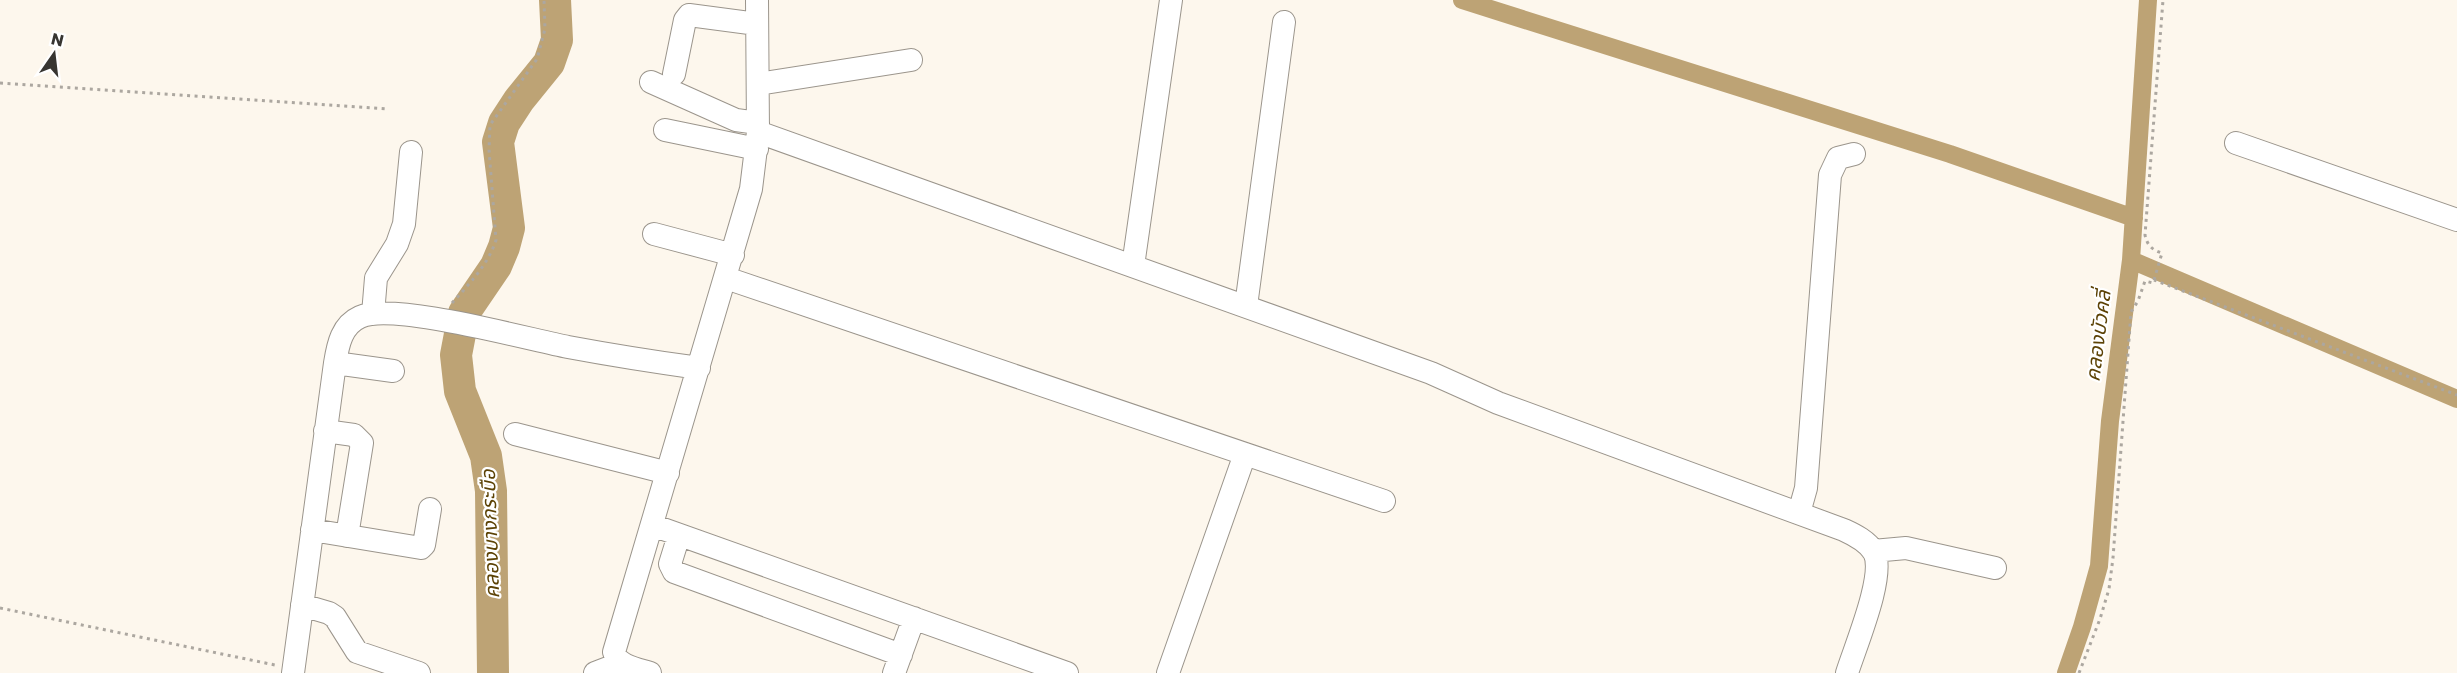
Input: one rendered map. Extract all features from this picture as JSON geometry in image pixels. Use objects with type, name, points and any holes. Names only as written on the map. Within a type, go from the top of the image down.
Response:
[{"type":"street","points":[[650,673],[621,663],[615,657],[614,652],[751,189],[758,135],[757,0]]},
{"type":"street","points":[[1133,266],[1171,0]]},
{"type":"street","points":[[674,74],[685,20],[689,15],[757,24]]},
{"type":"street","points":[[1246,306],[1284,22]]},
{"type":"street","points":[[758,84],[912,60]]},
{"type":"street","points":[[651,82],[736,120],[758,135],[1444,378],[1521,411],[1858,537],[1873,551],[1878,571],[1847,673]]},
{"type":"street","points":[[665,130],[758,135]]},
{"type":"street","points":[[2236,143],[2457,220]]},
{"type":"street","points":[[373,314],[376,278],[397,244],[404,224],[411,152]]},
{"type":"street","points":[[1798,513],[1806,488],[1830,175],[1838,158],[1854,154]]},
{"type":"street","points":[[654,234],[733,255]]},
{"type":"street","points":[[726,278],[1384,501]]},
{"type":"street","points":[[293,671],[338,342],[348,325],[361,316],[394,313],[462,324],[567,347],[699,368]]},
{"type":"street","points":[[335,363],[393,371]]},
{"type":"street","points":[[325,430],[354,435],[362,442],[347,536]]},
{"type":"street","points":[[514,434],[668,473]]},
{"type":"street","points":[[1168,673],[1245,454]]},
{"type":"street","points":[[312,530],[421,548],[424,545],[430,509]]},
{"type":"street","points":[[652,525],[914,618],[1041,669],[1067,673]]},
{"type":"street","points":[[679,535],[670,564],[674,572],[898,664],[914,618]]},
{"type":"street","points":[[1873,551],[1906,548],[1995,567]]},
{"type":"street","points":[[302,605],[335,617],[357,652],[419,673]]},
{"type":"street","points":[[595,673],[621,663]]},
{"type":"path","points":[[448,309],[480,271],[496,240],[489,150],[490,125],[537,59],[545,29],[544,0]]},
{"type":"path","points":[[2079,673],[2109,589],[2131,312],[2138,301],[2145,281],[2153,283],[2162,253],[2151,248],[2145,235],[2163,0]]},
{"type":"path","points":[[0,83],[389,109]]},
{"type":"path","points":[[2154,280],[2457,395]]},
{"type":"path","points":[[0,608],[293,671]]},
{"type":"waterway","name":"คลองบางกระบือ","points":[[493,673],[491,491],[486,456],[460,391],[456,355],[464,313],[496,266],[504,247],[509,228],[498,142],[504,123],[519,100],[549,63],[557,40],[555,0]]},
{"type":"waterway","points":[[1462,0],[1950,154],[2134,218]]},
{"type":"waterway","name":"คลองบัวคลี่","points":[[2066,673],[2099,566],[2110,421],[2131,260],[2148,0]]},
{"type":"waterway","points":[[2131,260],[2457,399]]}]
